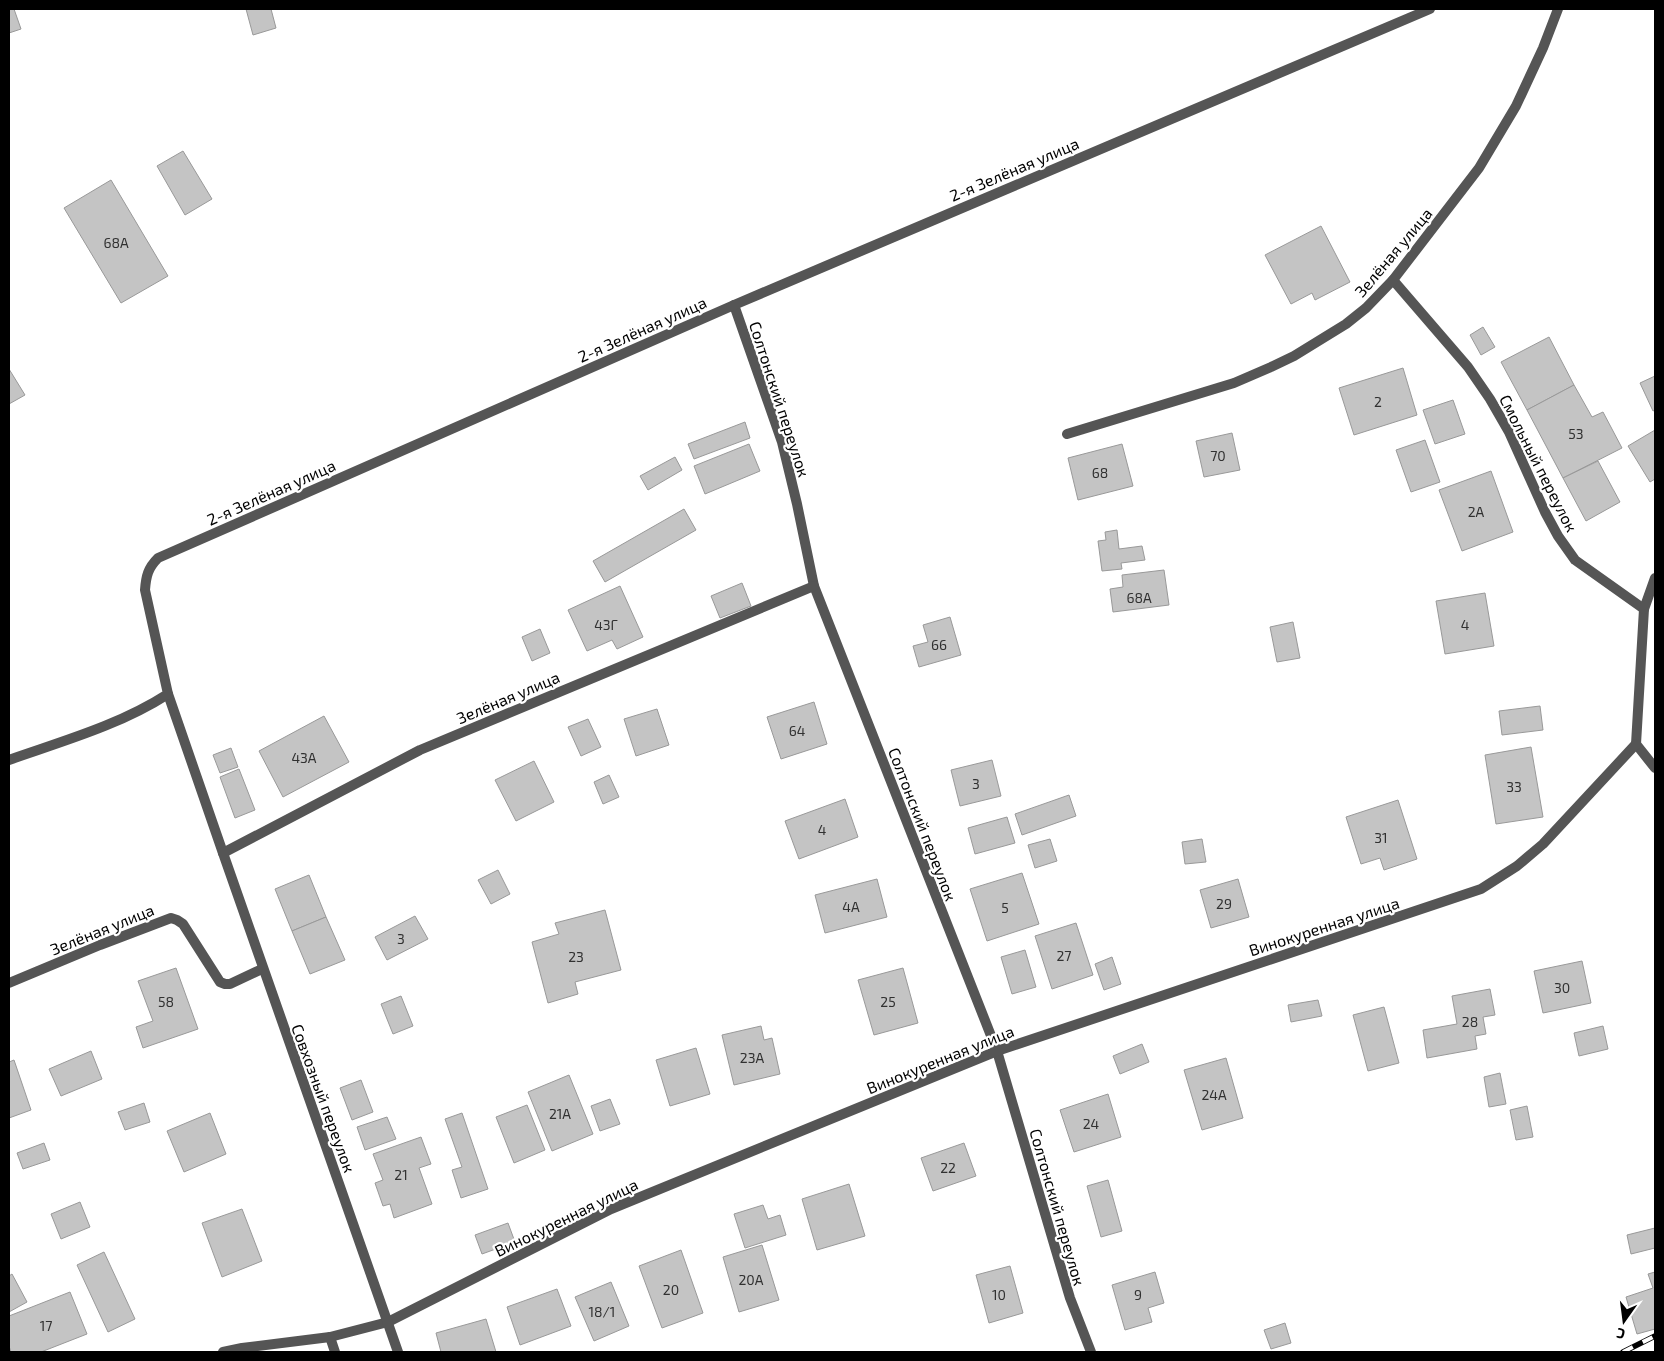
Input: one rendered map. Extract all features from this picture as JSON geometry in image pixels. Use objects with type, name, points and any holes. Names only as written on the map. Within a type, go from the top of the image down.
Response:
[{"type":"street","name":"2-я Зелёная улица","points":[[223,853],[168,694],[145,590],[146,576],[150,566],[158,558],[734,305],[1430,9]]},
{"type":"street","name":"Зелёная улица","points":[[1067,434],[1234,383],[1272,368],[1322,340],[1366,308],[1393,280],[1479,168],[1516,106],[1543,48],[1558,9]]},
{"type":"street","name":"Смольный переулок","points":[[1393,280],[1468,367],[1490,400],[1509,432],[1545,512],[1558,536],[1575,560],[1644,609]]},
{"type":"street","name":"Солтонский переулок","points":[[734,305],[782,442],[814,586],[997,1051],[1070,1298],[1091,1352]]},
{"type":"street","points":[[1655,578],[1644,609],[1636,744],[1655,768]]},
{"type":"street","name":"Зелёная улица","points":[[223,853],[420,750],[814,586]]},
{"type":"street","points":[[9,760],[108,725],[168,694]]},
{"type":"street","name":"Винокуренная улица","points":[[223,1352],[330,1337],[388,1322],[611,1209],[997,1051],[1481,889],[1518,866],[1543,844],[1636,744]]},
{"type":"street","name":"Совхозный переулок","points":[[223,853],[262,969],[398,1352]]},
{"type":"street","name":"Зелёная улица","points":[[9,983],[171,918],[183,924],[220,982],[230,984],[262,969]]},
{"type":"street","points":[[330,1337],[335,1352]]},
{"type":"building","points":[[9,9],[14,9],[21,29],[9,33]]},
{"type":"building","points":[[246,9],[271,9],[276,28],[253,35]]},
{"type":"building","points":[[183,151],[212,199],[185,215],[157,166]]},
{"type":"building","points":[[111,180],[168,276],[121,303],[64,208]]},
{"type":"building","points":[[1321,226],[1350,282],[1315,300],[1312,293],[1291,304],[1265,255]]},
{"type":"building","points":[[1483,327],[1495,347],[1481,355],[1470,335]]},
{"type":"building","points":[[1549,337],[1574,385],[1527,410],[1501,362]]},
{"type":"building","points":[[1403,368],[1417,415],[1354,435],[1339,388]]},
{"type":"building","points":[[9,369],[25,395],[9,404]]},
{"type":"building","points":[[1655,376],[1655,410],[1653,411],[1640,383]]},
{"type":"building","points":[[1574,385],[1592,417],[1603,412],[1622,448],[1563,478],[1527,410]]},
{"type":"building","points":[[1453,400],[1465,434],[1435,444],[1423,410]]},
{"type":"building","points":[[745,422],[750,438],[694,459],[688,444]]},
{"type":"building","points":[[1655,430],[1655,479],[1650,482],[1628,446]]},
{"type":"building","points":[[1232,433],[1240,470],[1204,477],[1196,441]]},
{"type":"building","points":[[1425,440],[1440,482],[1411,492],[1396,450]]},
{"type":"building","points":[[749,444],[760,471],[705,494],[694,466]]},
{"type":"building","points":[[1122,444],[1133,486],[1078,500],[1068,458]]},
{"type":"building","points":[[675,457],[682,470],[648,490],[640,476]]},
{"type":"building","points":[[1598,461],[1620,502],[1586,521],[1563,478]]},
{"type":"building","points":[[1491,471],[1513,532],[1462,551],[1439,490]]},
{"type":"building","points":[[684,509],[696,530],[605,582],[593,561]]},
{"type":"building","points":[[1117,530],[1119,549],[1142,546],[1145,560],[1121,563],[1122,569],[1102,571],[1098,541],[1106,540],[1105,532]]},
{"type":"building","points":[[1164,570],[1169,605],[1113,612],[1110,589],[1123,587],[1122,575]]},
{"type":"building","points":[[742,583],[751,606],[720,618],[711,596]]},
{"type":"building","points":[[620,586],[643,637],[617,649],[612,640],[587,651],[568,610]]},
{"type":"building","points":[[1485,593],[1494,646],[1445,654],[1436,601]]},
{"type":"building","points":[[950,617],[961,655],[919,667],[913,646],[928,642],[923,625]]},
{"type":"building","points":[[1293,622],[1300,658],[1277,662],[1270,627]]},
{"type":"building","points":[[540,629],[550,653],[532,661],[522,637]]},
{"type":"building","points":[[814,702],[827,744],[781,759],[767,717]]},
{"type":"building","points":[[1540,706],[1543,730],[1502,735],[1499,711]]},
{"type":"building","points":[[657,709],[669,745],[636,756],[624,719]]},
{"type":"building","points":[[324,716],[349,762],[283,797],[259,751]]},
{"type":"building","points":[[588,719],[601,747],[581,756],[568,727]]},
{"type":"building","points":[[1531,747],[1543,817],[1496,824],[1485,755]]},
{"type":"building","points":[[231,748],[238,767],[220,773],[213,755]]},
{"type":"building","points":[[992,760],[1001,796],[960,806],[951,770]]},
{"type":"building","points":[[534,761],[554,802],[516,821],[495,780]]},
{"type":"building","points":[[239,769],[255,810],[235,818],[220,777]]},
{"type":"building","points":[[609,775],[619,797],[603,804],[594,782]]},
{"type":"building","points":[[1069,795],[1076,816],[1022,835],[1015,814]]},
{"type":"building","points":[[845,799],[858,837],[799,859],[785,821]]},
{"type":"building","points":[[1398,800],[1417,859],[1384,870],[1380,858],[1361,864],[1346,817]]},
{"type":"building","points":[[1007,817],[1015,843],[975,854],[968,828]]},
{"type":"building","points":[[1050,839],[1057,861],[1035,868],[1028,845]]},
{"type":"building","points":[[1202,839],[1206,862],[1185,864],[1182,842]]},
{"type":"building","points":[[498,870],[510,894],[491,904],[478,880]]},
{"type":"building","points":[[1022,873],[1039,924],[987,941],[970,889]]},
{"type":"building","points":[[309,875],[326,917],[292,931],[275,889]]},
{"type":"building","points":[[877,879],[887,917],[825,933],[815,895]]},
{"type":"building","points":[[1238,879],[1249,917],[1211,928],[1200,890]]},
{"type":"building","points":[[605,910],[621,970],[575,982],[578,994],[548,1003],[532,942],[559,934],[555,923]]},
{"type":"building","points":[[415,916],[428,939],[387,960],[375,937]]},
{"type":"building","points":[[326,917],[345,960],[310,974],[292,931]]},
{"type":"building","points":[[1076,923],[1093,975],[1052,989],[1035,936]]},
{"type":"building","points":[[1025,950],[1036,987],[1012,994],[1001,957]]},
{"type":"building","points":[[1112,957],[1121,984],[1104,990],[1095,964]]},
{"type":"building","points":[[1582,961],[1591,1003],[1543,1013],[1534,971]]},
{"type":"building","points":[[176,968],[198,1029],[143,1048],[136,1027],[153,1021],[138,981]]},
{"type":"building","points":[[903,968],[918,1023],[874,1035],[858,980]]},
{"type":"building","points":[[1490,989],[1495,1015],[1483,1017],[1486,1034],[1475,1036],[1477,1049],[1427,1058],[1423,1030],[1457,1024],[1452,996]]},
{"type":"building","points":[[401,996],[413,1026],[393,1034],[381,1004]]},
{"type":"building","points":[[1318,1000],[1322,1016],[1291,1022],[1288,1005]]},
{"type":"building","points":[[1384,1007],[1399,1063],[1368,1071],[1353,1015]]},
{"type":"building","points":[[761,1026],[764,1040],[772,1038],[780,1074],[734,1085],[722,1035]]},
{"type":"building","points":[[1603,1026],[1608,1049],[1579,1056],[1574,1033]]},
{"type":"building","points":[[1142,1044],[1149,1062],[1120,1074],[1113,1056]]},
{"type":"building","points":[[696,1048],[710,1094],[670,1106],[656,1060]]},
{"type":"building","points":[[91,1051],[102,1079],[61,1096],[49,1069]]},
{"type":"building","points":[[1226,1058],[1243,1118],[1202,1130],[1184,1070]]},
{"type":"building","points":[[14,1060],[31,1110],[9,1118],[9,1062]]},
{"type":"building","points":[[1500,1073],[1506,1104],[1489,1107],[1484,1077]]},
{"type":"building","points":[[569,1075],[593,1134],[552,1151],[528,1092]]},
{"type":"building","points":[[361,1080],[373,1112],[352,1120],[340,1088]]},
{"type":"building","points":[[1108,1094],[1121,1137],[1074,1152],[1060,1110]]},
{"type":"building","points":[[610,1099],[620,1124],[600,1131],[591,1106]]},
{"type":"building","points":[[144,1103],[150,1122],[125,1130],[118,1112]]},
{"type":"building","points":[[527,1105],[545,1150],[514,1163],[496,1117]]},
{"type":"building","points":[[1527,1106],[1533,1137],[1516,1140],[1510,1110]]},
{"type":"building","points":[[210,1113],[226,1154],[184,1172],[167,1131]]},
{"type":"building","points":[[462,1113],[488,1189],[461,1198],[452,1170],[462,1167],[445,1119]]},
{"type":"building","points":[[387,1117],[396,1139],[365,1150],[357,1127]]},
{"type":"building","points":[[421,1137],[431,1164],[419,1168],[432,1204],[394,1218],[390,1204],[383,1206],[375,1183],[383,1180],[373,1154]]},
{"type":"building","points":[[44,1143],[50,1160],[23,1169],[17,1153]]},
{"type":"building","points":[[964,1143],[976,1176],[933,1191],[921,1158]]},
{"type":"building","points":[[1108,1180],[1122,1231],[1101,1237],[1087,1186]]},
{"type":"building","points":[[849,1184],[865,1236],[817,1250],[802,1199]]},
{"type":"building","points":[[80,1202],[90,1227],[61,1239],[51,1214]]},
{"type":"building","points":[[763,1205],[768,1219],[780,1215],[786,1235],[745,1248],[734,1214]]},
{"type":"building","points":[[242,1209],[262,1261],[222,1277],[202,1223]]},
{"type":"building","points":[[508,1223],[515,1242],[482,1254],[475,1235]]},
{"type":"building","points":[[1655,1228],[1655,1248],[1631,1254],[1627,1235]]},
{"type":"building","points":[[762,1245],[779,1300],[739,1312],[723,1257]]},
{"type":"building","points":[[681,1250],[703,1313],[662,1328],[639,1266]]},
{"type":"building","points":[[104,1252],[135,1319],[108,1332],[77,1265]]},
{"type":"building","points":[[1010,1266],[1023,1313],[989,1323],[976,1275]]},
{"type":"building","points":[[1155,1272],[1164,1303],[1148,1308],[1152,1322],[1125,1330],[1112,1285]]},
{"type":"building","points":[[1655,1272],[1655,1329],[1637,1334],[1626,1297],[1653,1288],[1648,1274]]},
{"type":"building","points":[[12,1274],[27,1302],[9,1312],[9,1276]]},
{"type":"building","points":[[611,1282],[629,1326],[594,1341],[575,1297]]},
{"type":"building","points":[[557,1289],[571,1326],[520,1345],[507,1307]]},
{"type":"building","points":[[70,1292],[87,1334],[41,1352],[11,1352],[9,1346],[9,1316]]},
{"type":"building","points":[[486,1319],[496,1352],[441,1352],[436,1333]]},
{"type":"building","points":[[1285,1323],[1291,1343],[1271,1349],[1264,1330]]},
{"type":"railway","points":[[1623,1352],[1655,1336]]}]
